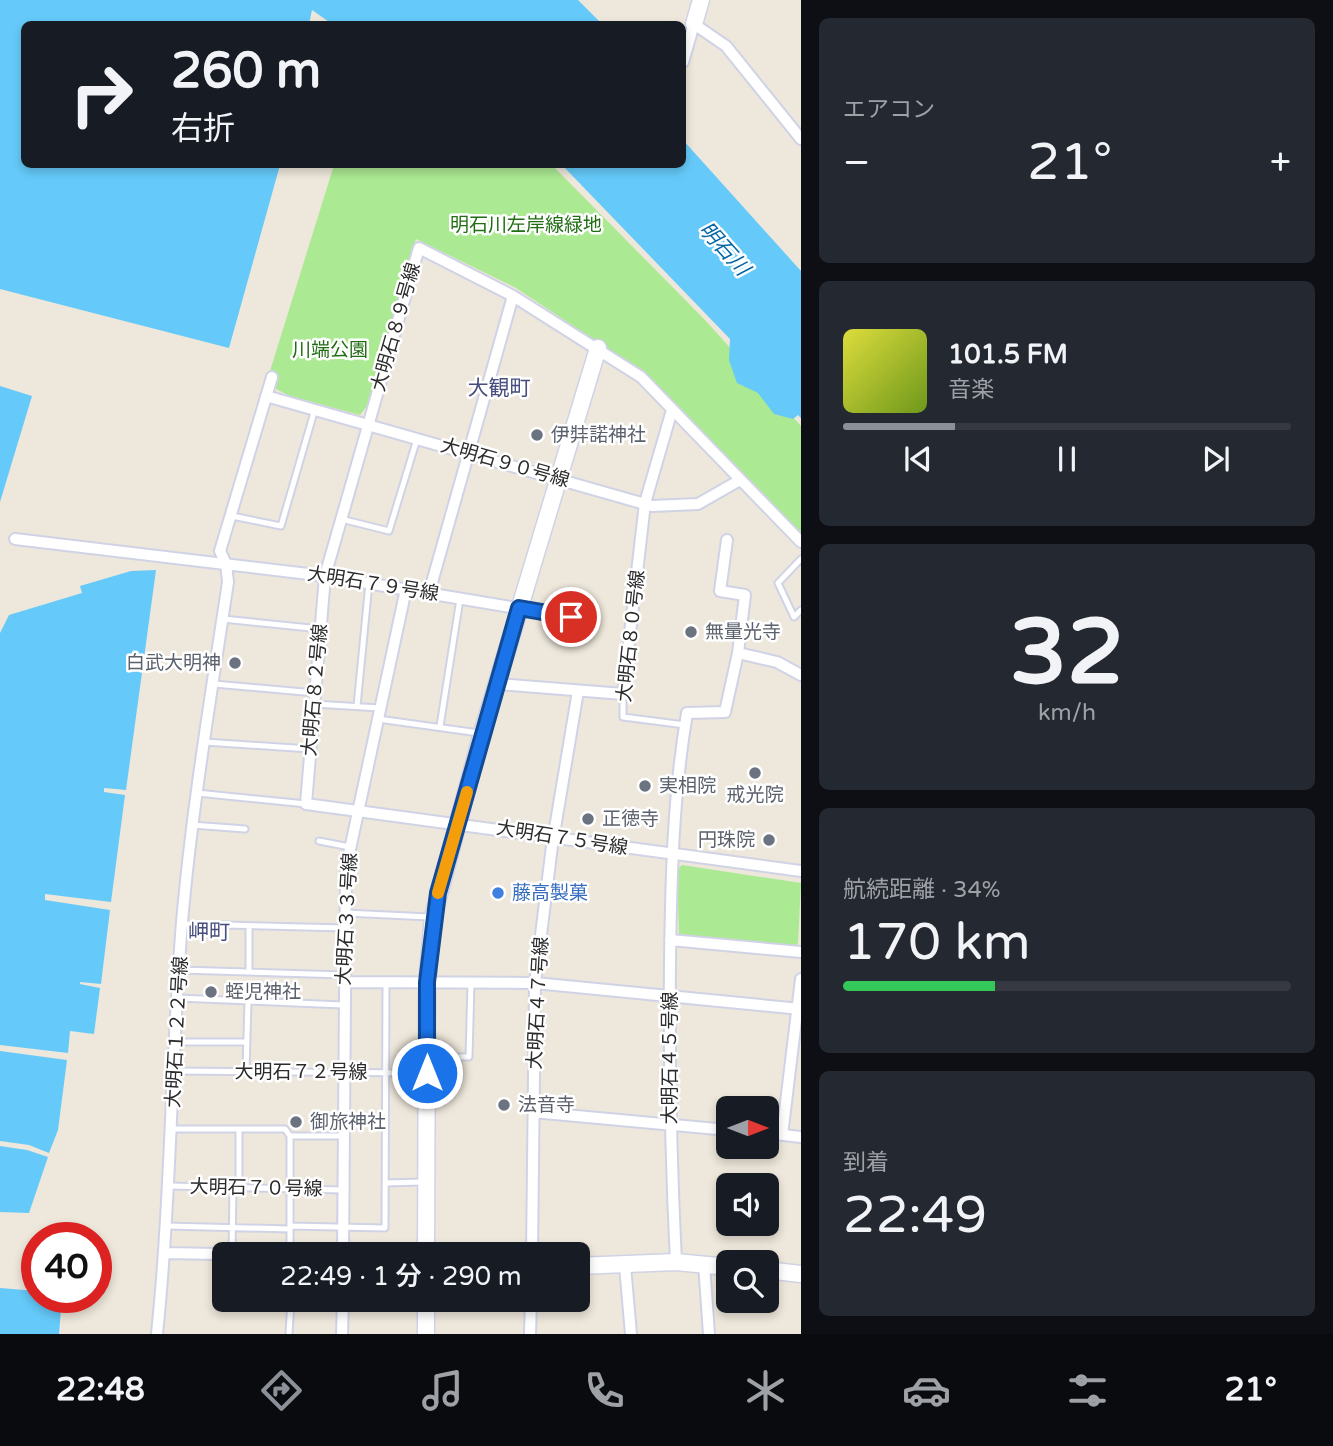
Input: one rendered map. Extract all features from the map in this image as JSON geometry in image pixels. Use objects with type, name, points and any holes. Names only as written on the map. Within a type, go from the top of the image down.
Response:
[{"type":"street","points":[[686,49],[701,0]]},
{"type":"street","points":[[694,24],[726,46],[801,139]]},
{"type":"street","name":"大明石８９号線","points":[[325,576],[419,248],[513,296],[641,377],[801,542]]},
{"type":"street","points":[[429,593],[513,296]]},
{"type":"street","points":[[426,1242],[427,982],[433,917],[482,733],[598,348]]},
{"type":"street","name":"大明石１２２号線","points":[[157,1334],[166,1253],[182,924],[192,825],[228,582],[226,564],[220,551],[272,377]]},
{"type":"street","name":"大明石９０号線","points":[[266,396],[652,506],[698,505],[740,480]]},
{"type":"street","name":"大明石８０号線","points":[[623,694],[645,503],[672,410]]},
{"type":"street","name":"大明石７９号線","points":[[15,539],[325,576],[571,617]]},
{"type":"street","points":[[671,853],[677,773],[687,713],[725,712],[738,653],[745,595],[720,591],[727,540]]},
{"type":"street","name":"大明石８２号線","points":[[306,804],[325,576]]},
{"type":"street","name":"大明石３３号線","points":[[343,1242],[346,868],[407,589]]},
{"type":"street","points":[[738,653],[777,662],[801,675]]},
{"type":"street","points":[[498,684],[623,694]]},
{"type":"street","name":"大明石４７号線","points":[[532,1242],[535,982],[578,691]]},
{"type":"street","name":"大明石７５号線","points":[[306,804],[459,822],[801,872]]},
{"type":"street","name":"大明石４５号線","points":[[671,853],[669,1125],[676,1262]]},
{"type":"street","points":[[670,940],[801,952]]},
{"type":"street","points":[[344,978],[386,983],[535,982],[799,1009]]},
{"type":"street","points":[[782,1135],[801,979]]},
{"type":"street","points":[[533,1112],[716,1129]]},
{"type":"street","points":[[779,1135],[801,1137]]},
{"type":"street","points":[[166,1253],[212,1254]]},
{"type":"street","points":[[590,1266],[676,1262],[716,1266]]},
{"type":"street","points":[[704,1264],[709,1334]]},
{"type":"street","points":[[625,1266],[631,1334]]},
{"type":"street","points":[[779,1271],[801,1274]]},
{"type":"street","points":[[342,1334],[343,1312]]},
{"type":"street","points":[[426,1312],[426,1334]]},
{"type":"street","points":[[530,1334],[531,1312]]},
{"type":"lane","points":[[231,516],[281,526],[314,409]]},
{"type":"lane","points":[[341,519],[389,531],[417,439]]},
{"type":"lane","points":[[801,559],[778,583],[794,617],[801,610]]},
{"type":"lane","points":[[356,706],[369,583]]},
{"type":"lane","points":[[440,726],[460,598]]},
{"type":"lane","points":[[223,619],[321,629]]},
{"type":"lane","points":[[213,684],[315,698],[482,733]]},
{"type":"lane","name":"大明石８０号線","points":[[623,694],[623,717],[685,725]]},
{"type":"lane","points":[[204,742],[310,749]]},
{"type":"lane","name":"大明石７５号線","points":[[197,793],[306,804]]},
{"type":"lane","points":[[192,825],[245,828]]},
{"type":"lane","points":[[319,842],[350,846]]},
{"type":"lane","points":[[345,913],[433,917]]},
{"type":"lane","points":[[182,924],[345,928]]},
{"type":"lane","points":[[249,926],[249,972]]},
{"type":"lane","points":[[180,970],[344,978]]},
{"type":"lane","name":"大明石７２号線","points":[[175,1071],[386,1073],[469,1057],[471,982]]},
{"type":"lane","points":[[167,1226],[385,1228],[386,983]]},
{"type":"lane","points":[[178,998],[344,1005]]},
{"type":"lane","points":[[246,1072],[248,1001]]},
{"type":"lane","points":[[176,1041],[247,1042]]},
{"type":"lane","points":[[172,1129],[285,1129],[290,1136],[290,1242]]},
{"type":"lane","points":[[232,1242],[239,1129]]},
{"type":"lane","points":[[290,1136],[343,1136]]},
{"type":"lane","points":[[385,1183],[427,1182]]},
{"type":"lane","name":"大明石７０号線","points":[[169,1186],[343,1190]]},
{"type":"lane","points":[[289,1334],[290,1312]]},
{"type":"lane","points":[[157,1334],[164,1334]]},
{"type":"green space","name":"明石川左岸線緑地","points":[[333,168],[555,168],[705,320],[801,426],[801,536],[676,406],[599,343],[516,288],[416,239],[367,406],[360,415],[290,396],[266,384]]},
{"type":"green space","points":[[682,865],[801,883],[798,944],[794,946],[679,935],[677,870]]},
{"type":"water","points":[[0,0],[578,0],[599,21],[328,21],[312,10],[310,21],[21,21],[21,168],[279,168],[229,348],[0,289]]},
{"type":"water","name":"明石川","points":[[686,143],[801,271],[801,418],[798,415],[793,419],[774,414],[758,393],[737,383],[729,360],[730,339],[565,168],[686,168]]},
{"type":"water","points":[[0,386],[32,396],[0,502]]},
{"type":"water","points":[[156,570],[126,790],[104,788],[104,792],[125,795],[111,902],[45,894],[45,900],[110,910],[101,984],[80,982],[100,988],[94,1034],[70,1031],[68,1053],[0,1045],[0,633],[9,615],[82,593],[80,586],[131,571]]},
{"type":"water","points":[[0,1051],[67,1060],[58,1130],[49,1153],[29,1145],[0,1141]]},
{"type":"water","points":[[0,1146],[27,1150],[48,1157],[29,1213],[0,1212]]},
{"type":"water","points":[[0,1288],[21,1290],[21,1313],[61,1313],[59,1334],[0,1334]]},
{"type":"slow traffic","points":[[438,893],[467,792]]},
{"type":"place","name":"伊弉諾神社","points":[[537,435]]},
{"type":"place","name":"無量光寺","points":[[691,632]]},
{"type":"place","name":"白武大明神","points":[[235,663]]},
{"type":"place","name":"戒光院","points":[[755,773]]},
{"type":"place","name":"実相院","points":[[645,786]]},
{"type":"place","name":"正徳寺","points":[[588,819]]},
{"type":"place","name":"円珠院","points":[[769,840]]},
{"type":"place","name":"藤高製菓","points":[[498,893]]},
{"type":"place","name":"蛭児神社","points":[[211,992]]},
{"type":"place","name":"法音寺","points":[[504,1105]]},
{"type":"place","name":"御旅神社","points":[[296,1122]]},
{"type":"district","name":"大観町","points":[[499,388]]},
{"type":"district","name":"岬町","points":[[209,932]]},
{"type":"route","points":[[427,1073],[427,982],[433,917],[482,733],[519,608],[571,617]]},
{"type":"park label","name":"川端公園","points":[[330,350]]}]
